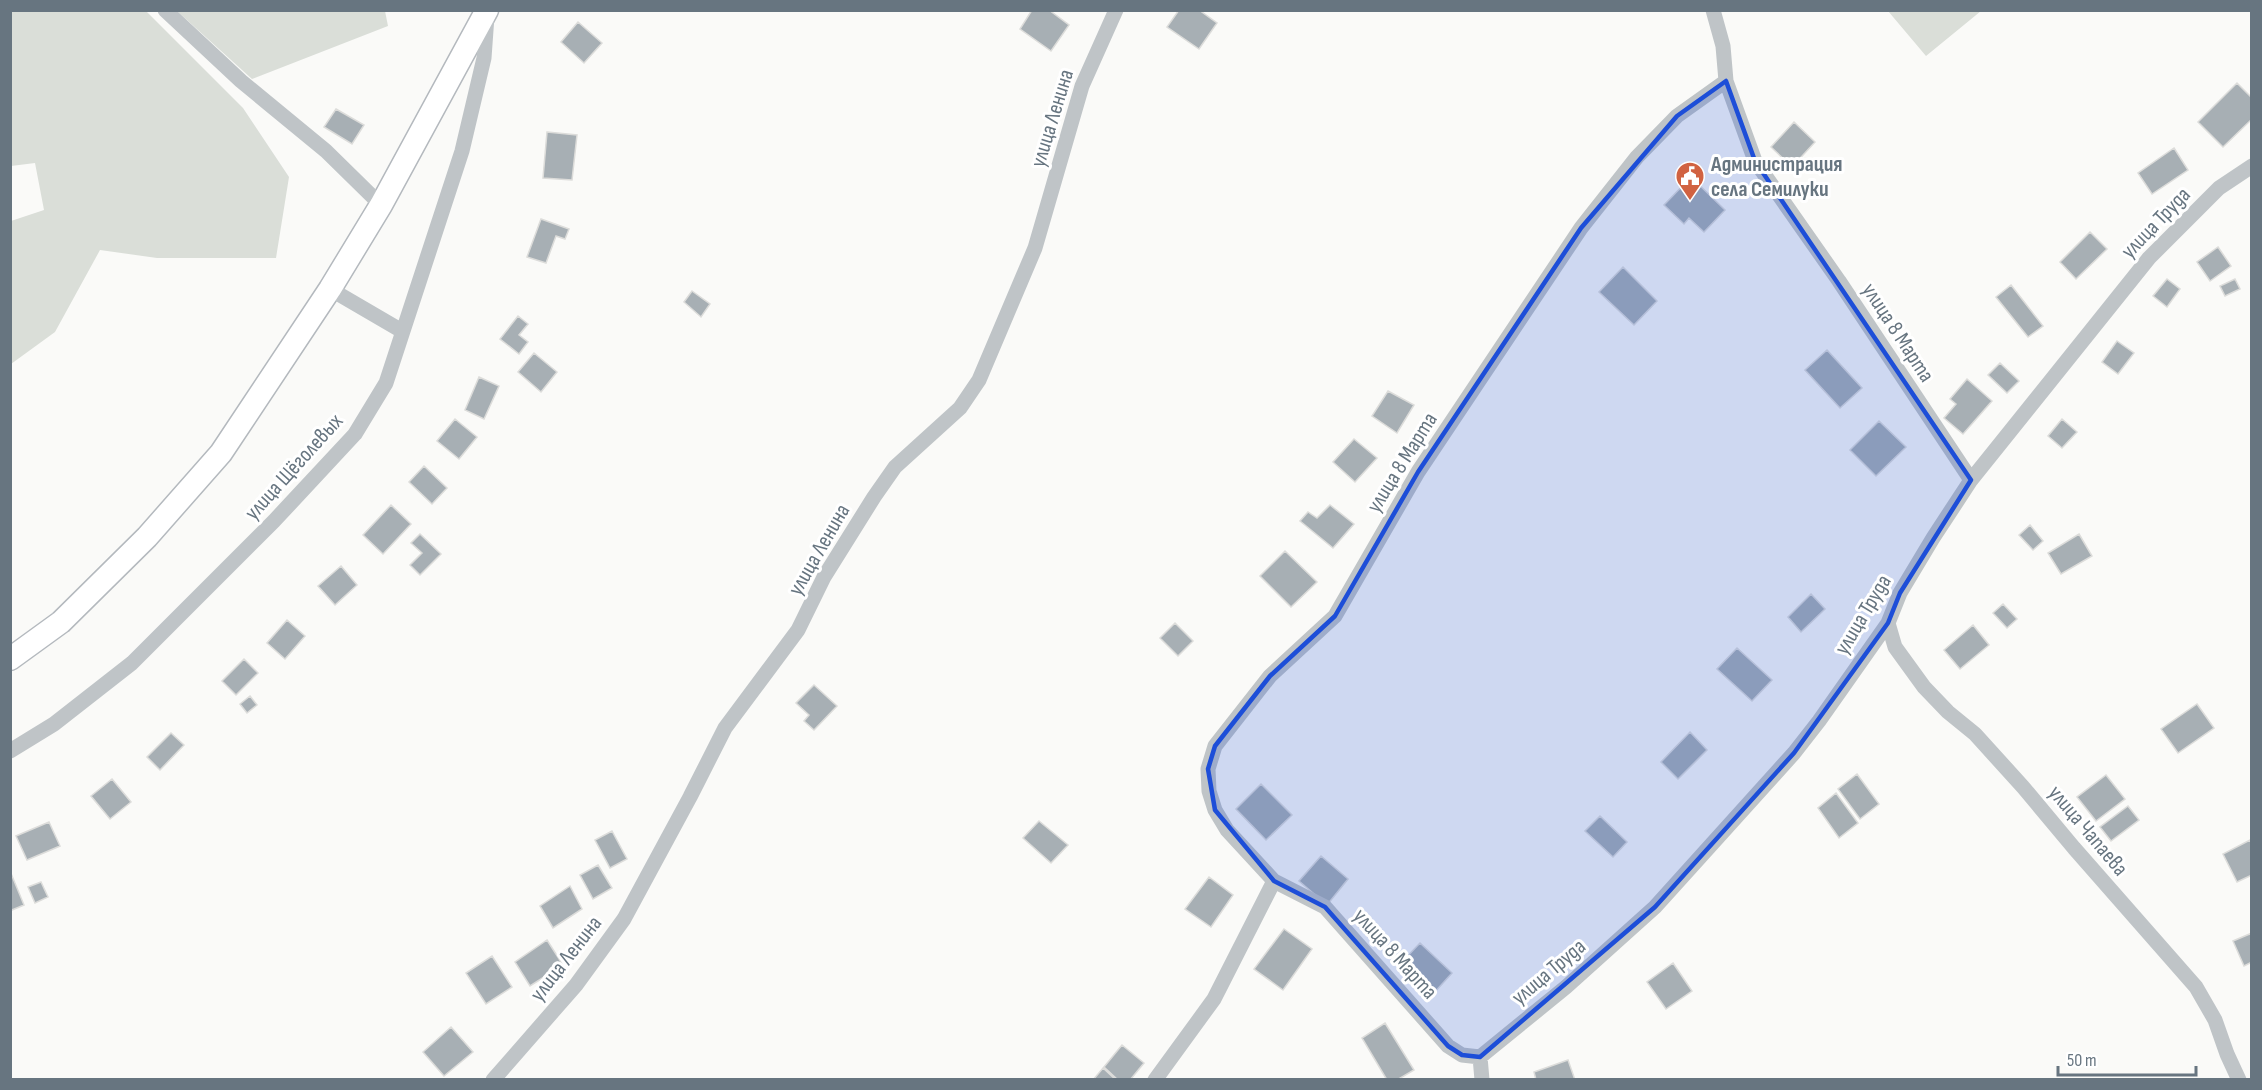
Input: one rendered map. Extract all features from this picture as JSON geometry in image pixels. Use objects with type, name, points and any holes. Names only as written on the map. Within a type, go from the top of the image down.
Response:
[{"type":"main road","points":[[10,659],[61,622],[147,537],[221,453],[330,289],[381,205],[488,10]]},
{"type":"street","points":[[165,10],[241,81],[326,151],[381,205]]},
{"type":"street","name":"улица Щёголевых","points":[[10,751],[54,724],[132,663],[274,521],[355,434],[386,382],[462,151],[484,58],[488,10]]},
{"type":"street","name":"улица Ленина","points":[[493,1080],[576,985],[624,919],[725,728],[798,630],[824,577],[874,497],[895,468],[960,408],[979,380],[1035,248],[1082,86],[1116,10]]},
{"type":"street","name":"улица 8 Марта","points":[[1713,10],[1723,46],[1726,81],[1755,161],[1839,281],[1971,480]]},
{"type":"street","name":"улица 8 Марта","points":[[1480,1057],[1462,1055],[1448,1046],[1325,907],[1274,881],[1227,830],[1215,810],[1209,791],[1208,770],[1215,746],[1270,676],[1335,616],[1419,472],[1581,228],[1637,157],[1677,116],[1726,81]]},
{"type":"street","name":"улица Труда","points":[[1480,1057],[1566,987],[1655,907],[1794,753],[1888,623],[1906,584],[1971,480],[2149,258],[2219,188],[2252,166]]},
{"type":"street","points":[[330,289],[402,331]]},
{"type":"street","name":"улица Чапаева","points":[[1888,623],[1894,647],[1924,687],[1948,712],[1975,734],[2196,987],[2215,1020],[2239,1080]]},
{"type":"street","points":[[1155,1080],[1214,999],[1274,881]]},
{"type":"street","points":[[1480,1057],[1482,1080]]},
{"type":"highlighted area","points":[[1726,81],[1755,161],[1971,480],[1900,593],[1888,623],[1794,753],[1655,907],[1480,1057],[1462,1055],[1448,1046],[1325,907],[1274,881],[1215,810],[1208,769],[1215,746],[1270,676],[1335,616],[1418,472],[1581,228],[1677,116]]},
{"type":"shaded area","points":[[11,10],[146,11],[243,108],[289,177],[276,258],[157,258],[100,250],[55,332],[11,364],[11,221],[44,210],[35,163],[11,166]]},
{"type":"shaded area","points":[[177,11],[385,11],[388,26],[252,79]]},
{"type":"shaded area","points":[[1888,11],[1981,11],[1926,56]]},
{"type":"building","points":[[1032,10],[1049,10],[1069,25],[1051,51],[1020,29]]},
{"type":"building","points":[[1179,10],[1199,10],[1217,23],[1199,49],[1167,27]]},
{"type":"building","points":[[578,22],[602,43],[584,63],[561,42]]},
{"type":"building","points":[[2237,83],[2252,98],[2252,119],[2223,147],[2198,122]]},
{"type":"building","points":[[336,109],[364,125],[352,144],[324,127]]},
{"type":"building","points":[[1794,122],[1815,142],[1792,167],[1771,147]]},
{"type":"building","points":[[547,132],[577,135],[572,180],[543,178]]},
{"type":"building","points":[[2174,148],[2188,170],[2152,194],[2138,173]]},
{"type":"building","points":[[1691,177],[1725,210],[1704,232],[1689,218],[1684,224],[1664,205]]},
{"type":"building","points":[[541,219],[569,229],[565,239],[556,236],[546,263],[527,257]]},
{"type":"building","points":[[2090,232],[2107,249],[2076,279],[2060,262]]},
{"type":"building","points":[[2218,247],[2231,266],[2210,281],[2197,262]]},
{"type":"building","points":[[1623,267],[1657,301],[1634,325],[1599,292]]},
{"type":"building","points":[[2167,279],[2180,289],[2167,307],[2153,296]]},
{"type":"building","points":[[2235,279],[2240,289],[2225,296],[2220,286]]},
{"type":"building","points":[[2011,285],[2043,326],[2028,337],[1996,297]]},
{"type":"building","points":[[692,291],[710,304],[701,317],[684,302]]},
{"type":"building","points":[[518,316],[528,324],[519,335],[528,342],[519,354],[500,339]]},
{"type":"building","points":[[2117,341],[2134,353],[2118,374],[2102,362]]},
{"type":"building","points":[[1827,350],[1862,388],[1840,408],[1805,370]]},
{"type":"building","points":[[534,353],[557,372],[541,392],[518,372]]},
{"type":"building","points":[[2000,363],[2019,381],[2007,393],[1988,375]]},
{"type":"building","points":[[479,377],[499,386],[484,419],[465,410]]},
{"type":"building","points":[[1967,379],[1992,401],[1963,434],[1944,418],[1956,404],[1950,399]]},
{"type":"building","points":[[1388,391],[1414,405],[1397,433],[1372,416]]},
{"type":"building","points":[[455,419],[477,437],[459,459],[437,441]]},
{"type":"building","points":[[2062,419],[2077,432],[2062,448],[2048,436]]},
{"type":"building","points":[[1879,421],[1906,447],[1876,476],[1850,450]]},
{"type":"building","points":[[1354,439],[1377,458],[1355,482],[1333,462]]},
{"type":"building","points":[[424,466],[447,488],[432,504],[409,482]]},
{"type":"building","points":[[391,505],[411,524],[383,554],[363,535]]},
{"type":"building","points":[[1330,505],[1354,524],[1333,548],[1300,521],[1308,512],[1317,518]]},
{"type":"building","points":[[2030,525],[2043,541],[2033,550],[2019,535]]},
{"type":"building","points":[[420,534],[441,554],[420,575],[410,565],[422,553],[411,543]]},
{"type":"building","points":[[2079,534],[2092,556],[2061,574],[2048,553]]},
{"type":"building","points":[[1285,551],[1317,582],[1291,607],[1260,576]]},
{"type":"building","points":[[341,566],[357,585],[335,605],[318,586]]},
{"type":"building","points":[[1811,594],[1825,609],[1801,632],[1788,617]]},
{"type":"building","points":[[2003,604],[2017,619],[2007,628],[1993,613]]},
{"type":"building","points":[[287,620],[305,636],[285,659],[267,643]]},
{"type":"building","points":[[1175,623],[1193,641],[1178,656],[1160,638]]},
{"type":"building","points":[[1973,625],[1989,645],[1960,669],[1944,650]]},
{"type":"building","points":[[1737,648],[1772,680],[1752,701],[1717,669]]},
{"type":"building","points":[[244,659],[258,673],[236,695],[222,681]]},
{"type":"building","points":[[814,685],[837,706],[814,730],[804,721],[809,715],[796,703]]},
{"type":"building","points":[[250,696],[257,705],[247,713],[240,704]]},
{"type":"building","points":[[2197,704],[2214,728],[2178,753],[2161,729]]},
{"type":"building","points":[[1690,732],[1707,750],[1678,779],[1661,762]]},
{"type":"building","points":[[171,733],[184,745],[160,770],[147,757]]},
{"type":"building","points":[[1857,774],[1879,804],[1860,819],[1838,789]]},
{"type":"building","points":[[2106,775],[2125,799],[2096,821],[2077,797]]},
{"type":"building","points":[[112,779],[131,802],[110,819],[91,796]]},
{"type":"building","points":[[1261,784],[1292,815],[1266,840],[1236,809]]},
{"type":"building","points":[[1836,793],[1858,823],[1839,838],[1818,808]]},
{"type":"building","points":[[2128,806],[2139,820],[2111,841],[2100,827]]},
{"type":"building","points":[[1600,816],[1627,842],[1613,857],[1585,831]]},
{"type":"building","points":[[1039,821],[1068,845],[1051,863],[1023,838]]},
{"type":"building","points":[[49,822],[60,846],[27,860],[16,836]]},
{"type":"building","points":[[612,831],[627,859],[610,868],[595,840]]},
{"type":"building","points":[[2250,840],[2252,875],[2237,882],[2223,854]]},
{"type":"building","points":[[1321,856],[1348,879],[1327,905],[1299,881]]},
{"type":"building","points":[[598,865],[612,888],[593,899],[580,875]]},
{"type":"building","points":[[10,871],[24,905],[12,910],[10,906]]},
{"type":"building","points":[[1209,877],[1233,895],[1211,927],[1185,909]]},
{"type":"building","points":[[41,882],[48,897],[35,903],[28,887]]},
{"type":"building","points":[[570,886],[582,909],[553,928],[540,906]]},
{"type":"building","points":[[1284,929],[1312,949],[1283,990],[1254,969]]},
{"type":"building","points":[[2252,933],[2252,962],[2244,966],[2233,941]]},
{"type":"building","points":[[547,940],[563,965],[530,986],[515,962]]},
{"type":"building","points":[[1420,943],[1452,973],[1433,994],[1400,964]]},
{"type":"building","points":[[492,956],[512,987],[486,1004],[466,973]]},
{"type":"building","points":[[1673,963],[1692,991],[1666,1009],[1647,982]]},
{"type":"building","points":[[1385,1023],[1414,1070],[1397,1080],[1387,1080],[1362,1038]]},
{"type":"building","points":[[451,1027],[473,1052],[444,1076],[423,1052]]},
{"type":"building","points":[[1122,1045],[1144,1063],[1130,1080],[1118,1080],[1104,1067]]},
{"type":"building","points":[[1568,1060],[1575,1080],[1536,1080],[1534,1072]]},
{"type":"building","points":[[1103,1068],[1116,1080],[1093,1080]]},
{"type":"place","name":"Администрация села Семилуки","points":[[1690,202]]}]
